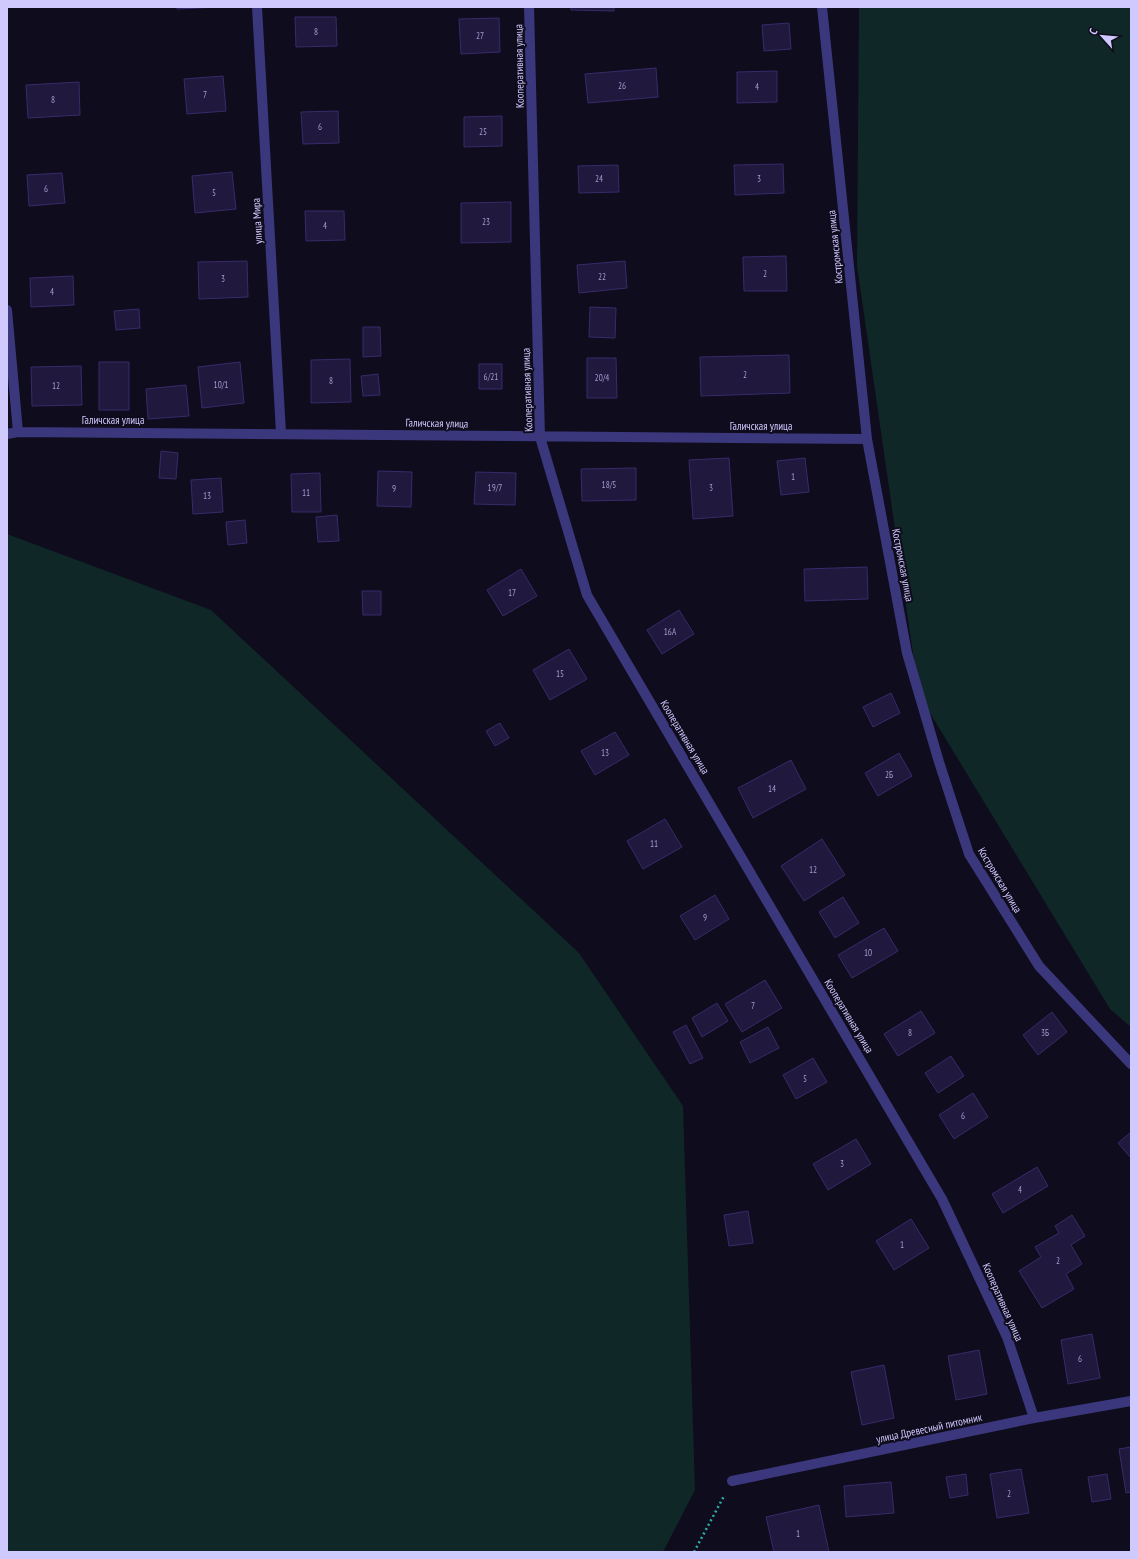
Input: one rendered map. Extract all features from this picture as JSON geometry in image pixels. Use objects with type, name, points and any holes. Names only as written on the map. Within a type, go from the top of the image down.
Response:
[{"type":"street","name":"улица Мира","points":[[257,7],[281,433]]},
{"type":"street","name":"Кооперативная улица","points":[[529,7],[540,437],[587,595],[942,1199],[1007,1337],[1034,1418]]},
{"type":"street","name":"Костромская улица","points":[[822,7],[867,439],[907,653],[939,762],[969,854],[1039,966],[1131,1064]]},
{"type":"street","points":[[7,310],[18,432]]},
{"type":"street","name":"Галичская улица","points":[[7,434],[18,432],[281,433],[540,437],[867,439]]},
{"type":"street","name":"улица Древесный питомник","points":[[732,1481],[1034,1418],[1131,1401]]},
{"type":"path","points":[[694,1552],[732,1481]]},
{"type":"green space","points":[[859,7],[1131,7],[1131,1027],[1110,1009],[919,695],[857,266]]},
{"type":"green space","points":[[7,534],[211,610],[579,953],[683,1106],[695,1490],[663,1552],[7,1552]]},
{"type":"building","points":[[177,7],[219,7],[177,9]]},
{"type":"building","points":[[571,7],[614,7],[614,11],[571,10]]},
{"type":"building","points":[[295,17],[336,17],[337,46],[296,47]]},
{"type":"building","points":[[499,18],[500,52],[461,54],[459,19]]},
{"type":"building","points":[[789,23],[791,49],[764,51],[762,25]]},
{"type":"building","points":[[656,68],[658,97],[588,103],[585,74]]},
{"type":"building","points":[[777,71],[777,102],[737,103],[737,72]]},
{"type":"building","points":[[223,76],[226,111],[187,114],[184,79]]},
{"type":"building","points":[[79,82],[80,115],[28,118],[26,85]]},
{"type":"building","points":[[338,111],[339,143],[303,144],[301,112]]},
{"type":"building","points":[[502,116],[502,146],[464,147],[464,117]]},
{"type":"building","points":[[783,164],[784,193],[735,195],[734,165]]},
{"type":"building","points":[[618,165],[619,192],[579,193],[578,166]]},
{"type":"building","points":[[232,172],[236,209],[195,213],[192,176]]},
{"type":"building","points":[[62,173],[65,203],[29,206],[27,175]]},
{"type":"building","points":[[511,202],[511,242],[461,243],[461,203]]},
{"type":"building","points":[[305,211],[344,211],[345,240],[306,241]]},
{"type":"building","points":[[786,256],[787,291],[744,291],[743,257]]},
{"type":"building","points":[[247,261],[248,297],[199,299],[198,262]]},
{"type":"building","points":[[625,261],[627,288],[579,293],[577,265]]},
{"type":"building","points":[[73,276],[74,305],[31,307],[30,278]]},
{"type":"building","points":[[590,307],[616,308],[615,338],[589,337]]},
{"type":"building","points":[[139,309],[140,328],[116,330],[114,311]]},
{"type":"building","points":[[363,327],[380,327],[381,356],[363,357]]},
{"type":"building","points":[[789,355],[790,393],[701,396],[700,357]]},
{"type":"building","points":[[587,358],[616,358],[617,398],[587,398]]},
{"type":"building","points":[[350,359],[351,402],[311,403],[311,360]]},
{"type":"building","points":[[99,362],[129,362],[129,410],[99,410]]},
{"type":"building","points":[[240,362],[244,403],[202,408],[198,367]]},
{"type":"building","points":[[479,364],[502,364],[502,389],[479,389]]},
{"type":"building","points":[[81,366],[82,405],[32,406],[31,367]]},
{"type":"building","points":[[378,374],[380,395],[363,396],[361,376]]},
{"type":"building","points":[[186,385],[189,416],[148,419],[146,389]]},
{"type":"building","points":[[161,451],[178,453],[176,479],[159,478]]},
{"type":"building","points":[[729,458],[733,516],[693,519],[689,460]]},
{"type":"building","points":[[805,458],[809,492],[781,495],[777,461]]},
{"type":"building","points":[[636,468],[636,500],[582,501],[581,469]]},
{"type":"building","points":[[378,471],[412,472],[411,507],[377,506]]},
{"type":"building","points":[[476,472],[516,473],[515,505],[474,504]]},
{"type":"building","points":[[320,473],[321,512],[292,512],[291,474]]},
{"type":"building","points":[[221,478],[223,512],[193,514],[191,480]]},
{"type":"building","points":[[337,515],[339,541],[318,542],[316,517]]},
{"type":"building","points":[[245,520],[247,543],[228,545],[226,522]]},
{"type":"building","points":[[867,567],[868,599],[805,601],[804,569]]},
{"type":"building","points":[[521,569],[537,596],[503,616],[487,590]]},
{"type":"building","points":[[362,591],[381,591],[381,615],[363,615]]},
{"type":"building","points":[[679,610],[694,634],[662,654],[647,630]]},
{"type":"building","points":[[569,649],[587,679],[550,700],[533,670]]},
{"type":"building","points":[[891,693],[900,713],[873,727],[863,707]]},
{"type":"building","points":[[500,723],[509,738],[495,746],[486,731]]},
{"type":"building","points":[[615,732],[629,755],[595,775],[581,751]]},
{"type":"building","points":[[899,753],[912,776],[878,796],[865,773]]},
{"type":"building","points":[[791,760],[806,789],[753,818],[738,788]]},
{"type":"building","points":[[665,819],[682,847],[643,869],[627,841]]},
{"type":"building","points":[[822,839],[845,875],[804,901],[781,866]]},
{"type":"building","points":[[715,895],[729,919],[695,940],[680,916]]},
{"type":"building","points":[[843,897],[859,923],[835,938],[819,912]]},
{"type":"building","points":[[884,928],[898,951],[852,978],[838,955]]},
{"type":"building","points":[[765,980],[782,1008],[742,1032],[725,1004]]},
{"type":"building","points":[[717,1003],[728,1021],[702,1037],[692,1018]]},
{"type":"building","points":[[921,1011],[935,1033],[898,1056],[884,1034]]},
{"type":"building","points":[[1052,1012],[1067,1032],[1038,1055],[1023,1035]]},
{"type":"building","points":[[686,1025],[703,1058],[690,1064],[673,1032]]},
{"type":"building","points":[[768,1027],[779,1048],[750,1063],[740,1042]]},
{"type":"building","points":[[951,1056],[964,1076],[938,1093],[925,1073]]},
{"type":"building","points":[[813,1058],[827,1082],[796,1099],[783,1075]]},
{"type":"building","points":[[973,1093],[988,1117],[954,1139],[939,1115]]},
{"type":"building","points":[[1131,1132],[1131,1158],[1118,1143]]},
{"type":"building","points":[[856,1139],[871,1164],[828,1190],[813,1164]]},
{"type":"building","points":[[1037,1167],[1048,1186],[1003,1213],[992,1194]]},
{"type":"building","points":[[748,1211],[753,1243],[729,1246],[724,1215]]},
{"type":"building","points":[[1072,1215],[1085,1236],[1071,1245],[1082,1264],[1066,1274],[1074,1289],[1042,1308],[1019,1271],[1041,1257],[1035,1247],[1059,1233],[1055,1226]]},
{"type":"building","points":[[911,1219],[929,1248],[894,1270],[876,1241]]},
{"type":"building","points":[[1092,1334],[1100,1378],[1068,1384],[1061,1340]]},
{"type":"building","points":[[979,1350],[987,1394],[956,1400],[948,1356]]},
{"type":"building","points":[[884,1365],[894,1418],[862,1425],[851,1372]]},
{"type":"building","points":[[1131,1447],[1131,1492],[1126,1493],[1119,1449]]},
{"type":"building","points":[[1021,1469],[1029,1513],[997,1518],[990,1474]]},
{"type":"building","points":[[966,1474],[968,1495],[950,1498],[946,1477]]},
{"type":"building","points":[[1107,1474],[1111,1499],[1092,1502],[1088,1477]]},
{"type":"building","points":[[891,1482],[894,1513],[846,1517],[844,1486]]},
{"type":"building","points":[[819,1505],[829,1552],[774,1552],[766,1517]]}]
